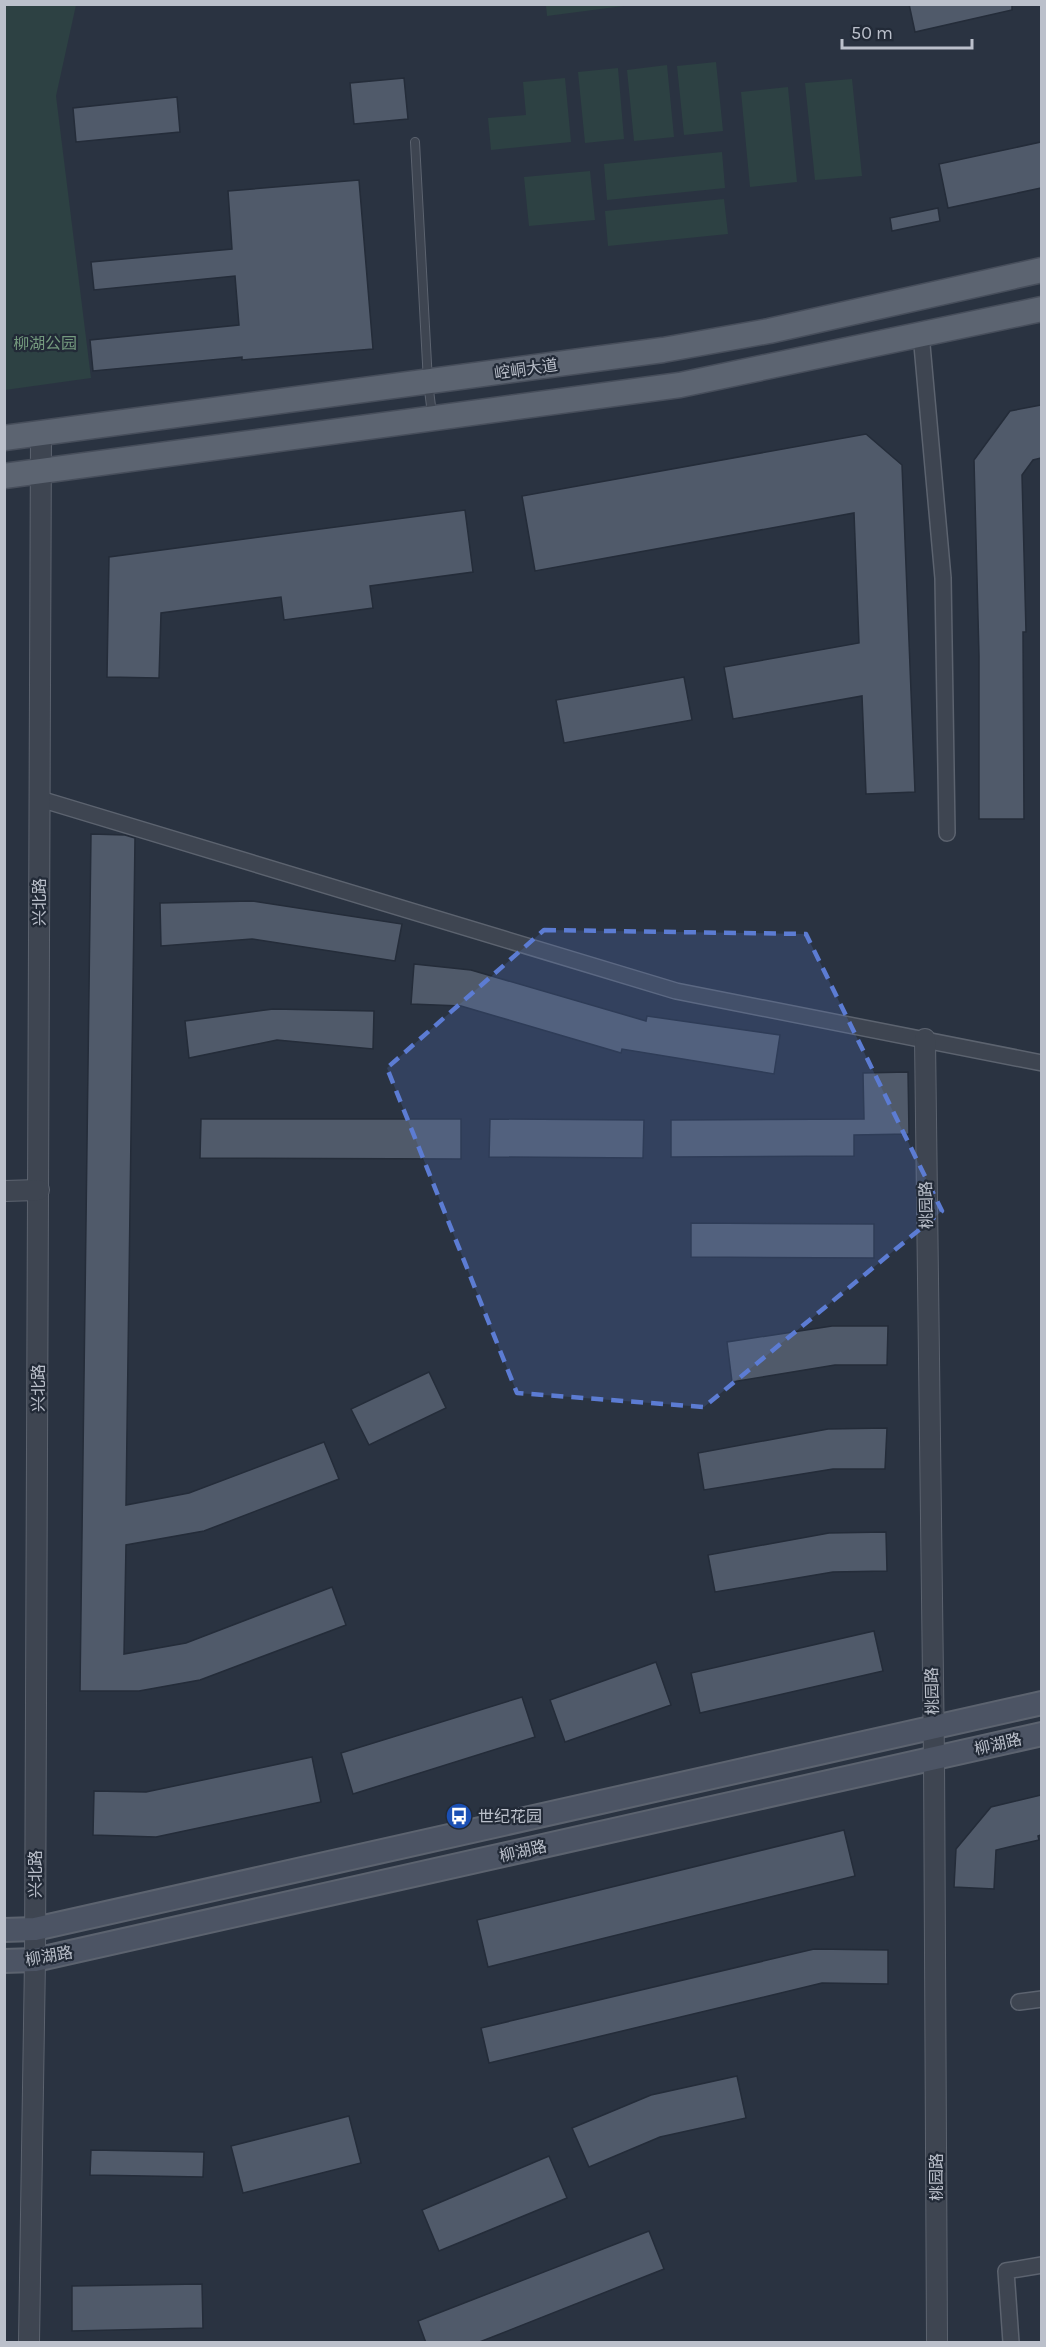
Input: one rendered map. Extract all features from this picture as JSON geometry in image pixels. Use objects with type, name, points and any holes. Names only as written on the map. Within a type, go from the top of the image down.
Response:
[{"type":"main road","name":"崆峒大道","points":[[4,436],[41,433],[663,350],[769,331],[1041,270]]},
{"type":"main road","points":[[4,476],[680,385],[1041,309]]},
{"type":"main road","name":"柳湖路","points":[[4,1930],[35,1929],[1041,1703]]},
{"type":"main road","name":"柳湖路","points":[[4,1961],[36,1960],[1041,1734]]},
{"type":"street","points":[[921,334],[943,578],[947,833]]},
{"type":"street","name":"兴北路","points":[[30,2343],[36,1960],[41,433]]},
{"type":"street","points":[[4,485],[40,471]]},
{"type":"street","points":[[39,799],[676,991],[1041,1063]]},
{"type":"street","name":"桃园路","points":[[925,1039],[934,1758],[937,2343]]},
{"type":"street","points":[[4,1191],[39,1190]]},
{"type":"street","points":[[1019,2002],[1041,1999]]},
{"type":"street","points":[[1011,2343],[1006,2271],[1041,2265]]},
{"type":"lane","points":[[415,142],[428,381],[433,418]]},
{"type":"highlighted area","points":[[544,930],[806,934],[942,1211],[704,1407],[517,1393],[387,1068]]},
{"type":"green space","points":[[546,4],[631,5],[547,16]]},
{"type":"green space","name":"柳湖公园","points":[[4,5],[76,5],[56,96],[91,378],[5,390]]},
{"type":"green space","points":[[716,62],[723,131],[684,135],[677,66]]},
{"type":"green space","points":[[667,65],[674,137],[634,141],[627,70]]},
{"type":"green space","points":[[618,68],[624,139],[585,143],[578,72]]},
{"type":"green space","points":[[565,78],[571,142],[491,150],[488,118],[526,115],[523,82]]},
{"type":"green space","points":[[852,79],[862,176],[815,180],[805,83]]},
{"type":"green space","points":[[788,87],[797,182],[750,187],[741,92]]},
{"type":"green space","points":[[722,152],[725,188],[607,200],[604,164]]},
{"type":"green space","points":[[590,171],[595,220],[529,226],[524,177]]},
{"type":"green space","points":[[724,199],[728,234],[608,246],[605,211]]},
{"type":"building","points":[[909,4],[1012,4],[1012,10],[915,32]]},
{"type":"building","points":[[404,78],[408,119],[354,124],[350,83]]},
{"type":"building","points":[[177,97],[180,132],[76,142],[73,108]]},
{"type":"building","points":[[1041,142],[1041,188],[948,208],[939,164]]},
{"type":"building","points":[[359,180],[373,349],[242,360],[242,357],[93,371],[90,340],[239,325],[235,276],[94,290],[91,262],[232,249],[228,191]]},
{"type":"building","points":[[938,208],[940,221],[892,231],[890,218]]},
{"type":"building","points":[[1041,405],[1041,458],[1033,460],[1022,475],[1026,632],[1023,632],[1024,819],[979,819],[979,656],[974,460],[1010,411]]},
{"type":"building","points":[[866,434],[902,465],[915,792],[866,794],[862,696],[733,719],[724,667],[859,643],[854,513],[535,571],[522,496]]},
{"type":"building","points":[[465,510],[473,572],[370,586],[373,608],[284,620],[281,597],[161,613],[159,678],[107,677],[109,557]]},
{"type":"building","points":[[684,677],[692,720],[564,743],[556,700]]},
{"type":"building","points":[[91,834],[125,835],[135,838],[126,1505],[189,1493],[324,1442],[339,1479],[204,1531],[126,1545],[124,1654],[186,1643],[332,1587],[346,1625],[200,1680],[139,1691],[80,1691]]},
{"type":"building","points":[[252,901],[402,924],[395,961],[252,939],[161,946],[160,903]]},
{"type":"building","points":[[414,964],[471,970],[646,1021],[647,1016],[780,1035],[774,1074],[622,1049],[621,1053],[461,1006],[411,1004]]},
{"type":"building","points":[[273,1009],[374,1011],[373,1049],[277,1040],[189,1058],[185,1021]]},
{"type":"building","points":[[908,1072],[909,1134],[854,1135],[854,1156],[671,1157],[671,1120],[864,1119],[863,1073]]},
{"type":"building","points":[[201,1119],[461,1119],[461,1159],[200,1158]]},
{"type":"building","points":[[490,1119],[644,1120],[643,1158],[489,1157]]},
{"type":"building","points":[[691,1223],[874,1224],[874,1258],[691,1257]]},
{"type":"building","points":[[832,1326],[888,1326],[887,1365],[835,1365],[732,1382],[727,1342]]},
{"type":"building","points":[[429,1372],[446,1408],[369,1445],[351,1409]]},
{"type":"building","points":[[887,1428],[885,1469],[833,1469],[704,1490],[698,1453],[828,1429]]},
{"type":"building","points":[[886,1532],[887,1571],[833,1572],[715,1592],[708,1555],[829,1533]]},
{"type":"building","points":[[874,1631],[883,1671],[700,1713],[691,1673]]},
{"type":"building","points":[[656,1662],[671,1705],[565,1742],[550,1700]]},
{"type":"building","points":[[522,1697],[535,1737],[353,1794],[341,1753]]},
{"type":"building","points":[[312,1757],[321,1802],[156,1837],[93,1835],[94,1791],[146,1792]]},
{"type":"building","points":[[1041,1795],[1039,1840],[996,1850],[994,1889],[954,1887],[956,1849],[991,1807]]},
{"type":"building","points":[[844,1830],[855,1876],[488,1967],[477,1920]]},
{"type":"building","points":[[814,1949],[888,1950],[888,1984],[822,1983],[489,2063],[481,2028]]},
{"type":"building","points":[[737,2076],[746,2118],[660,2137],[589,2167],[572,2128],[651,2095]]},
{"type":"building","points":[[349,2116],[361,2163],[243,2193],[231,2146]]},
{"type":"building","points":[[91,2150],[204,2152],[203,2177],[90,2175]]},
{"type":"building","points":[[549,2156],[567,2198],[439,2251],[422,2210]]},
{"type":"building","points":[[649,2231],[664,2269],[477,2343],[426,2343],[418,2321]]},
{"type":"building","points":[[202,2284],[203,2328],[72,2331],[72,2286]]},
{"type":"place","name":"世纪花园","points":[[459,1816]]}]
